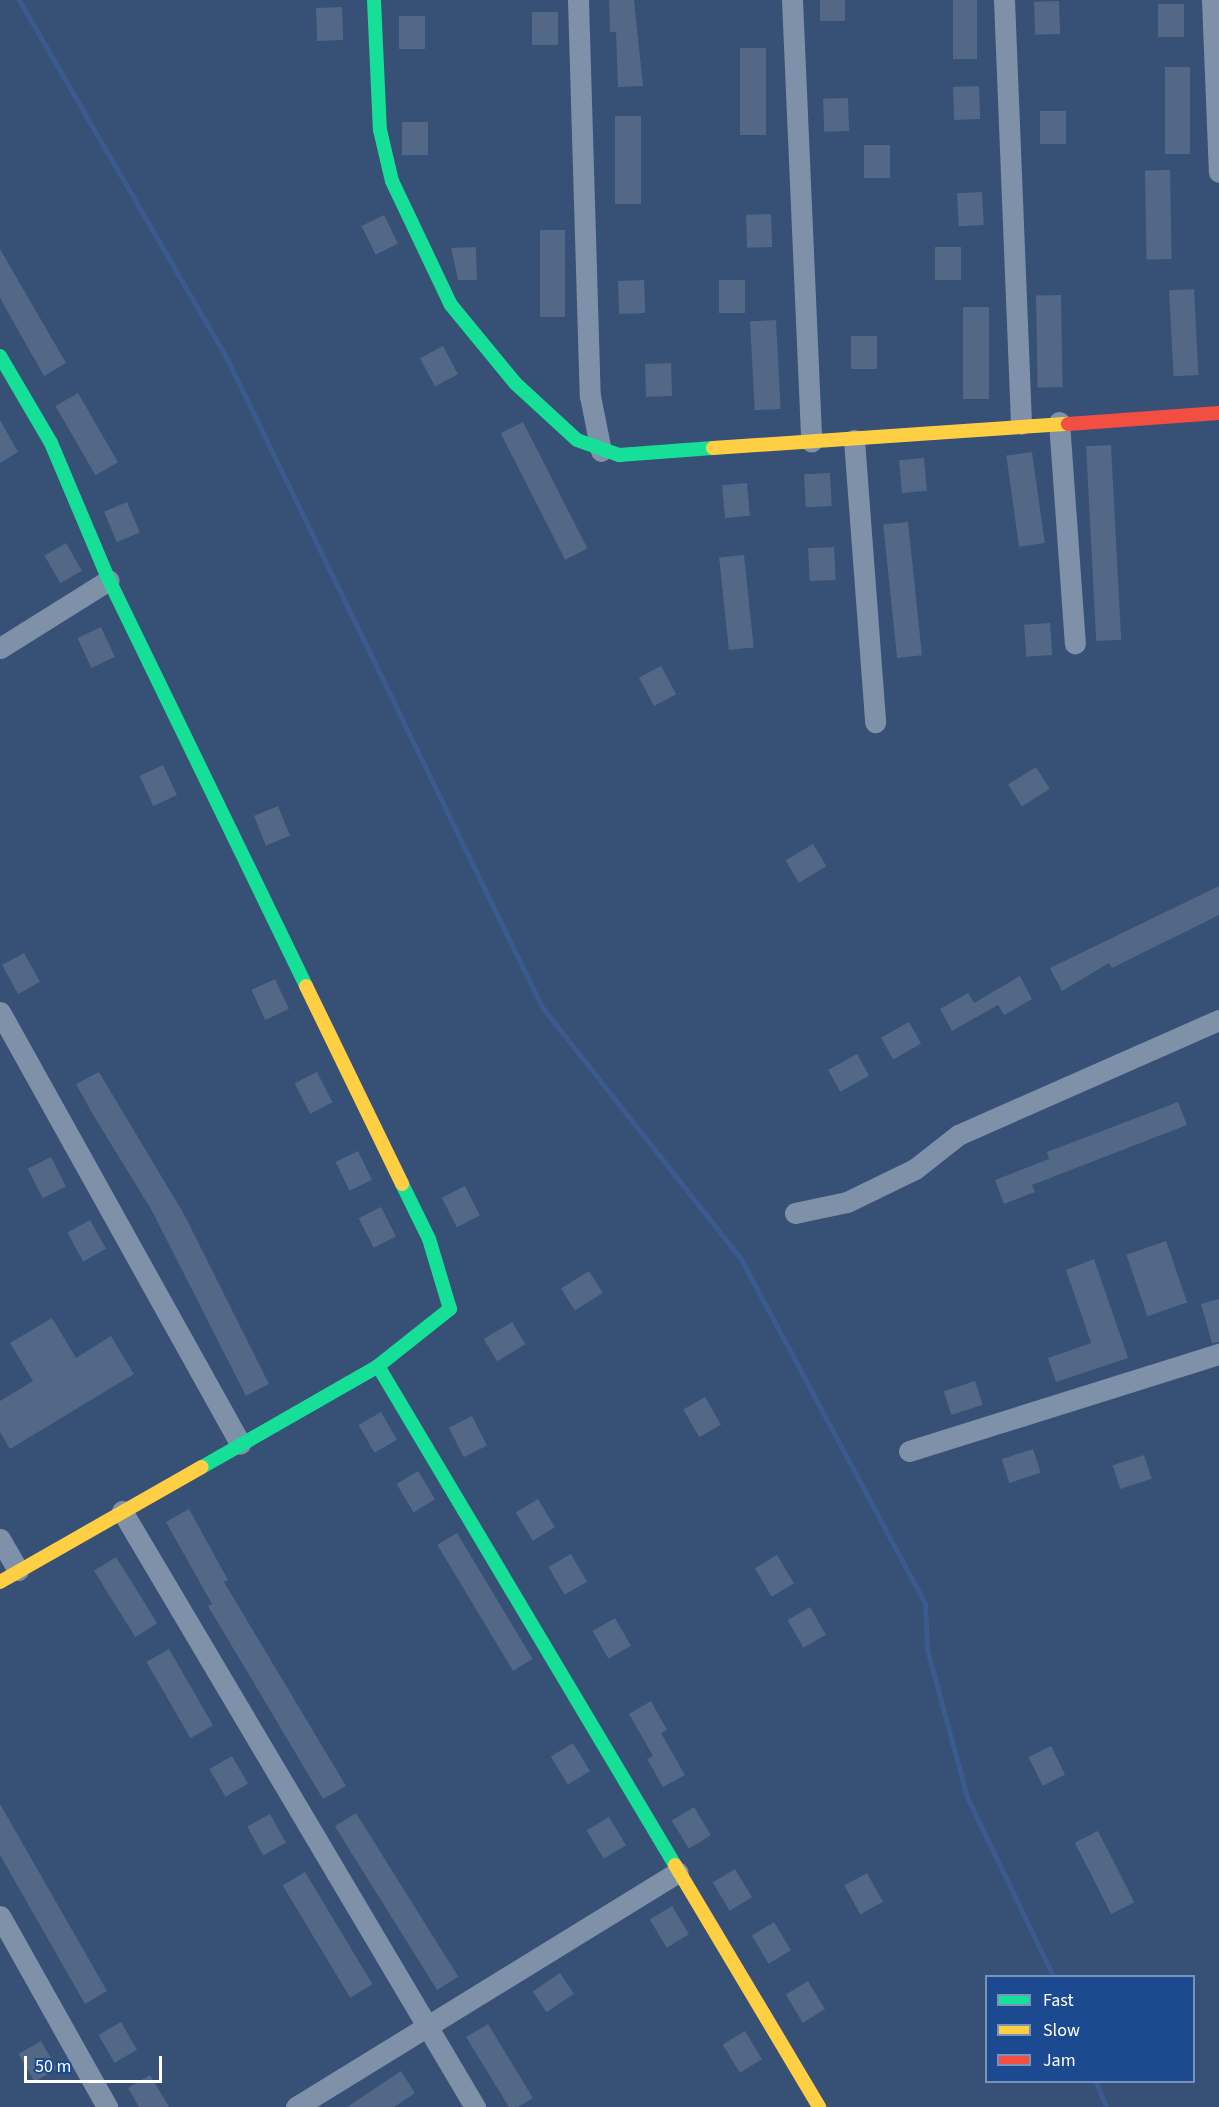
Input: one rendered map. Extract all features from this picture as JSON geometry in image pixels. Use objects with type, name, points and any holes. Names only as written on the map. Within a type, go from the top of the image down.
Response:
[{"type":"street","points":[[374,0],[380,130],[392,181],[451,305],[515,383],[577,440],[601,451],[619,455],[854,440],[1022,424],[1219,413]]},
{"type":"street","points":[[578,0],[590,396],[601,451]]},
{"type":"street","points":[[792,0],[811,442]]},
{"type":"street","points":[[1004,0],[1022,424]]},
{"type":"street","points":[[1212,0],[1219,172]]},
{"type":"street","points":[[0,356],[51,443],[109,580],[442,1275],[450,1310],[378,1366],[0,1582]]},
{"type":"street","points":[[1059,422],[1075,643]]},
{"type":"street","points":[[854,440],[875,722]]},
{"type":"street","points":[[0,648],[109,580]]},
{"type":"street","points":[[0,1012],[240,1444]]},
{"type":"street","points":[[795,1213],[847,1202],[915,1169],[958,1135],[1219,1020]]},
{"type":"street","points":[[909,1451],[1219,1354]]},
{"type":"street","points":[[378,1366],[819,2107]]},
{"type":"street","points":[[122,1511],[424,2029],[475,2107]]},
{"type":"street","points":[[0,1539],[18,1570]]},
{"type":"street","points":[[296,2107],[678,1872]]},
{"type":"street","points":[[0,1916],[107,2107]]},
{"type":"building","points":[[609,0],[634,0],[643,86],[618,87],[616,32],[610,32]]},
{"type":"building","points":[[820,0],[845,0],[845,21],[820,21]]},
{"type":"building","points":[[953,0],[977,0],[977,59],[953,59]]},
{"type":"building","points":[[1059,1],[1060,34],[1035,35],[1034,2]]},
{"type":"building","points":[[1158,4],[1184,4],[1184,37],[1158,37]]},
{"type":"building","points":[[342,7],[343,40],[317,41],[316,8]]},
{"type":"building","points":[[532,12],[558,12],[558,45],[532,45]]},
{"type":"building","points":[[399,16],[425,16],[425,49],[399,49]]},
{"type":"building","points":[[740,48],[766,48],[766,135],[740,135]]},
{"type":"building","points":[[1165,67],[1190,67],[1190,154],[1165,154]]},
{"type":"building","points":[[979,86],[980,119],[954,120],[953,87]]},
{"type":"building","points":[[848,98],[849,131],[824,132],[823,99]]},
{"type":"building","points":[[1040,111],[1066,111],[1066,144],[1040,144]]},
{"type":"building","points":[[615,116],[641,116],[641,204],[615,204]]},
{"type":"building","points":[[402,122],[428,122],[428,155],[402,155]]},
{"type":"building","points":[[864,145],[890,145],[890,178],[864,178]]},
{"type":"building","points":[[1145,170],[1170,170],[1172,259],[1147,259]]},
{"type":"building","points":[[982,192],[984,225],[959,226],[957,193]]},
{"type":"building","points":[[771,214],[772,247],[747,248],[746,215]]},
{"type":"building","points":[[384,215],[398,244],[376,255],[362,226]]},
{"type":"building","points":[[540,230],[565,230],[565,317],[540,317]]},
{"type":"building","points":[[476,247],[477,280],[458,280],[451,248]]},
{"type":"building","points":[[935,247],[961,247],[961,280],[935,280]]},
{"type":"building","points":[[0,249],[66,363],[44,376],[0,298]]},
{"type":"building","points":[[644,280],[645,313],[619,314],[618,281]]},
{"type":"building","points":[[719,280],[745,280],[745,313],[719,313]]},
{"type":"building","points":[[1194,289],[1199,375],[1174,376],[1169,290]]},
{"type":"building","points":[[1036,295],[1061,295],[1063,387],[1038,387]]},
{"type":"building","points":[[963,307],[989,307],[989,399],[963,399]]},
{"type":"building","points":[[776,320],[781,409],[755,410],[750,321]]},
{"type":"building","points":[[851,336],[877,336],[877,369],[851,369]]},
{"type":"building","points":[[443,346],[458,374],[435,386],[420,358]]},
{"type":"building","points":[[671,363],[672,396],[646,397],[645,364]]},
{"type":"building","points":[[78,393],[118,462],[95,475],[55,406]]},
{"type":"building","points":[[0,420],[18,452],[0,463]]},
{"type":"building","points":[[523,422],[587,549],[565,560],[501,433]]},
{"type":"building","points":[[1111,445],[1121,640],[1096,641],[1086,446]]},
{"type":"building","points":[[1032,452],[1045,543],[1019,547],[1006,456]]},
{"type":"building","points":[[924,458],[927,491],[902,493],[899,460]]},
{"type":"building","points":[[830,473],[832,506],[806,507],[804,474]]},
{"type":"building","points":[[747,483],[750,516],[725,518],[722,485]]},
{"type":"building","points":[[127,502],[140,532],[117,542],[104,512]]},
{"type":"building","points":[[908,522],[922,655],[897,658],[883,525]]},
{"type":"building","points":[[66,543],[82,571],[60,583],[44,556]]},
{"type":"building","points":[[834,547],[836,580],[810,581],[808,548]]},
{"type":"building","points":[[744,555],[754,647],[729,650],[719,558]]},
{"type":"building","points":[[1050,623],[1052,655],[1026,657],[1024,625]]},
{"type":"building","points":[[101,627],[115,657],[91,668],[77,638]]},
{"type":"building","points":[[661,666],[676,694],[654,706],[639,678]]},
{"type":"building","points":[[163,765],[177,795],[153,806],[139,776]]},
{"type":"building","points":[[1036,767],[1050,789],[1022,807],[1008,784]]},
{"type":"building","points":[[278,806],[290,836],[266,845],[254,816]]},
{"type":"building","points":[[813,844],[826,866],[799,883],[786,860]]},
{"type":"building","points":[[1219,886],[1219,915],[1112,968],[1109,963],[1062,991],[1050,968]]},
{"type":"building","points":[[24,953],[40,982],[18,994],[2,965]]},
{"type":"building","points":[[1020,976],[1032,999],[1004,1015],[998,1005],[952,1031],[940,1009],[968,993],[974,1003]]},
{"type":"building","points":[[275,979],[289,1009],[265,1020],[251,990]]},
{"type":"building","points":[[909,1022],[921,1044],[893,1059],[881,1038]]},
{"type":"building","points":[[857,1054],[869,1076],[840,1092],[828,1070]]},
{"type":"building","points":[[99,1072],[185,1216],[269,1384],[246,1396],[152,1211],[76,1084]]},
{"type":"building","points":[[317,1072],[332,1102],[310,1114],[295,1083]]},
{"type":"building","points":[[1178,1102],[1187,1125],[1032,1185],[1035,1192],[1004,1204],[995,1180],[1049,1159],[1047,1152]]},
{"type":"building","points":[[358,1151],[372,1180],[350,1191],[336,1162]]},
{"type":"building","points":[[51,1157],[66,1186],[43,1198],[28,1169]]},
{"type":"building","points":[[465,1186],[480,1215],[457,1227],[442,1198]]},
{"type":"building","points":[[381,1207],[396,1236],[374,1248],[359,1218]]},
{"type":"building","points":[[90,1220],[106,1249],[83,1261],[67,1233]]},
{"type":"building","points":[[1166,1241],[1187,1302],[1147,1316],[1126,1255]]},
{"type":"building","points":[[1094,1259],[1128,1358],[1056,1382],[1048,1358],[1091,1343],[1066,1270]]},
{"type":"building","points":[[589,1271],[603,1293],[575,1311],[561,1288]]},
{"type":"building","points":[[1219,1299],[1219,1342],[1212,1343],[1201,1304]]},
{"type":"building","points":[[52,1318],[76,1358],[111,1336],[134,1374],[10,1449],[0,1432],[0,1401],[33,1381],[10,1343]]},
{"type":"building","points":[[512,1322],[525,1344],[497,1361],[484,1339]]},
{"type":"building","points":[[975,1381],[983,1405],[951,1415],[944,1391]]},
{"type":"building","points":[[705,1397],[721,1425],[699,1437],[683,1410]]},
{"type":"building","points":[[381,1412],[397,1440],[374,1453],[358,1425]]},
{"type":"building","points":[[472,1416],[487,1445],[464,1457],[449,1428]]},
{"type":"building","points":[[1033,1449],[1041,1473],[1009,1483],[1002,1459]]},
{"type":"building","points":[[1144,1455],[1152,1479],[1120,1489],[1113,1465]]},
{"type":"building","points":[[418,1471],[435,1499],[414,1512],[397,1484]]},
{"type":"building","points":[[538,1499],[555,1527],[533,1541],[516,1512]]},
{"type":"building","points":[[189,1509],[228,1580],[224,1582],[346,1786],[323,1799],[208,1606],[212,1604],[166,1522]]},
{"type":"building","points":[[457,1533],[533,1659],[513,1671],[437,1545]]},
{"type":"building","points":[[571,1554],[587,1582],[564,1595],[548,1567]]},
{"type":"building","points":[[777,1555],[794,1583],[772,1597],[755,1568]]},
{"type":"building","points":[[116,1557],[157,1623],[135,1637],[94,1571]]},
{"type":"building","points":[[810,1607],[826,1635],[803,1648],[787,1620]]},
{"type":"building","points":[[615,1618],[631,1646],[608,1659],[592,1631]]},
{"type":"building","points":[[169,1649],[213,1725],[190,1738],[146,1662]]},
{"type":"building","points":[[651,1701],[667,1730],[661,1733],[685,1775],[663,1787],[647,1759],[653,1756],[629,1714]]},
{"type":"building","points":[[573,1743],[590,1771],[568,1785],[551,1756]]},
{"type":"building","points":[[1051,1746],[1065,1775],[1043,1786],[1029,1757]]},
{"type":"building","points":[[232,1756],[248,1784],[225,1797],[209,1769]]},
{"type":"building","points":[[0,1804],[107,1991],[85,2004],[0,1855]]},
{"type":"building","points":[[694,1807],[711,1835],[689,1849],[672,1820]]},
{"type":"building","points":[[356,1813],[458,1977],[437,1990],[335,1826]]},
{"type":"building","points":[[270,1814],[286,1843],[263,1855],[247,1827]]},
{"type":"building","points":[[609,1817],[626,1845],[604,1859],[587,1830]]},
{"type":"building","points":[[1098,1831],[1134,1902],[1111,1914],[1075,1843]]},
{"type":"building","points":[[735,1869],[752,1897],[730,1911],[713,1882]]},
{"type":"building","points":[[305,1872],[372,1984],[350,1998],[283,1885]]},
{"type":"building","points":[[867,1873],[883,1902],[860,1914],[844,1886]]},
{"type":"building","points":[[672,1906],[689,1934],[667,1948],[650,1919]]},
{"type":"building","points":[[774,1922],[791,1950],[769,1964],[752,1935]]},
{"type":"building","points":[[560,1973],[574,1994],[547,2012],[533,1991]]},
{"type":"building","points":[[808,1981],[825,2009],[803,2023],[786,1994]]},
{"type":"building","points":[[121,2022],[137,2050],[114,2063],[98,2035]]},
{"type":"building","points":[[488,2024],[533,2098],[518,2107],[509,2107],[466,2037]]},
{"type":"building","points":[[745,2031],[762,2059],[740,2073],[723,2044]]},
{"type":"building","points":[[41,2041],[57,2069],[34,2082],[18,2054]]},
{"type":"building","points":[[401,2071],[415,2093],[394,2107],[347,2107]]},
{"type":"building","points":[[150,2075],[169,2107],[139,2107],[128,2088]]},
{"type":"waterway","points":[[19,0],[228,361],[542,1007],[741,1259],[925,1603],[927,1649],[967,1797],[1053,1975]]},
{"type":"waterway","points":[[1096,2083],[1106,2107]]},
{"type":"traffic: fast","points":[[374,0],[380,130],[392,181],[451,305],[515,383],[577,440],[619,455],[713,448]]},
{"type":"traffic: fast","points":[[0,356],[51,443],[109,580],[306,986]]},
{"type":"traffic: fast","points":[[378,1366],[450,1309],[429,1239],[402,1184]]},
{"type":"traffic: fast","points":[[202,1467],[378,1366],[675,1865]]},
{"type":"traffic: slow","points":[[713,448],[1068,424]]},
{"type":"traffic: slow","points":[[306,986],[402,1184]]},
{"type":"traffic: slow","points":[[0,1582],[202,1467]]},
{"type":"traffic: slow","points":[[675,1865],[819,2107]]},
{"type":"traffic: jam","points":[[1068,424],[1219,413]]}]
